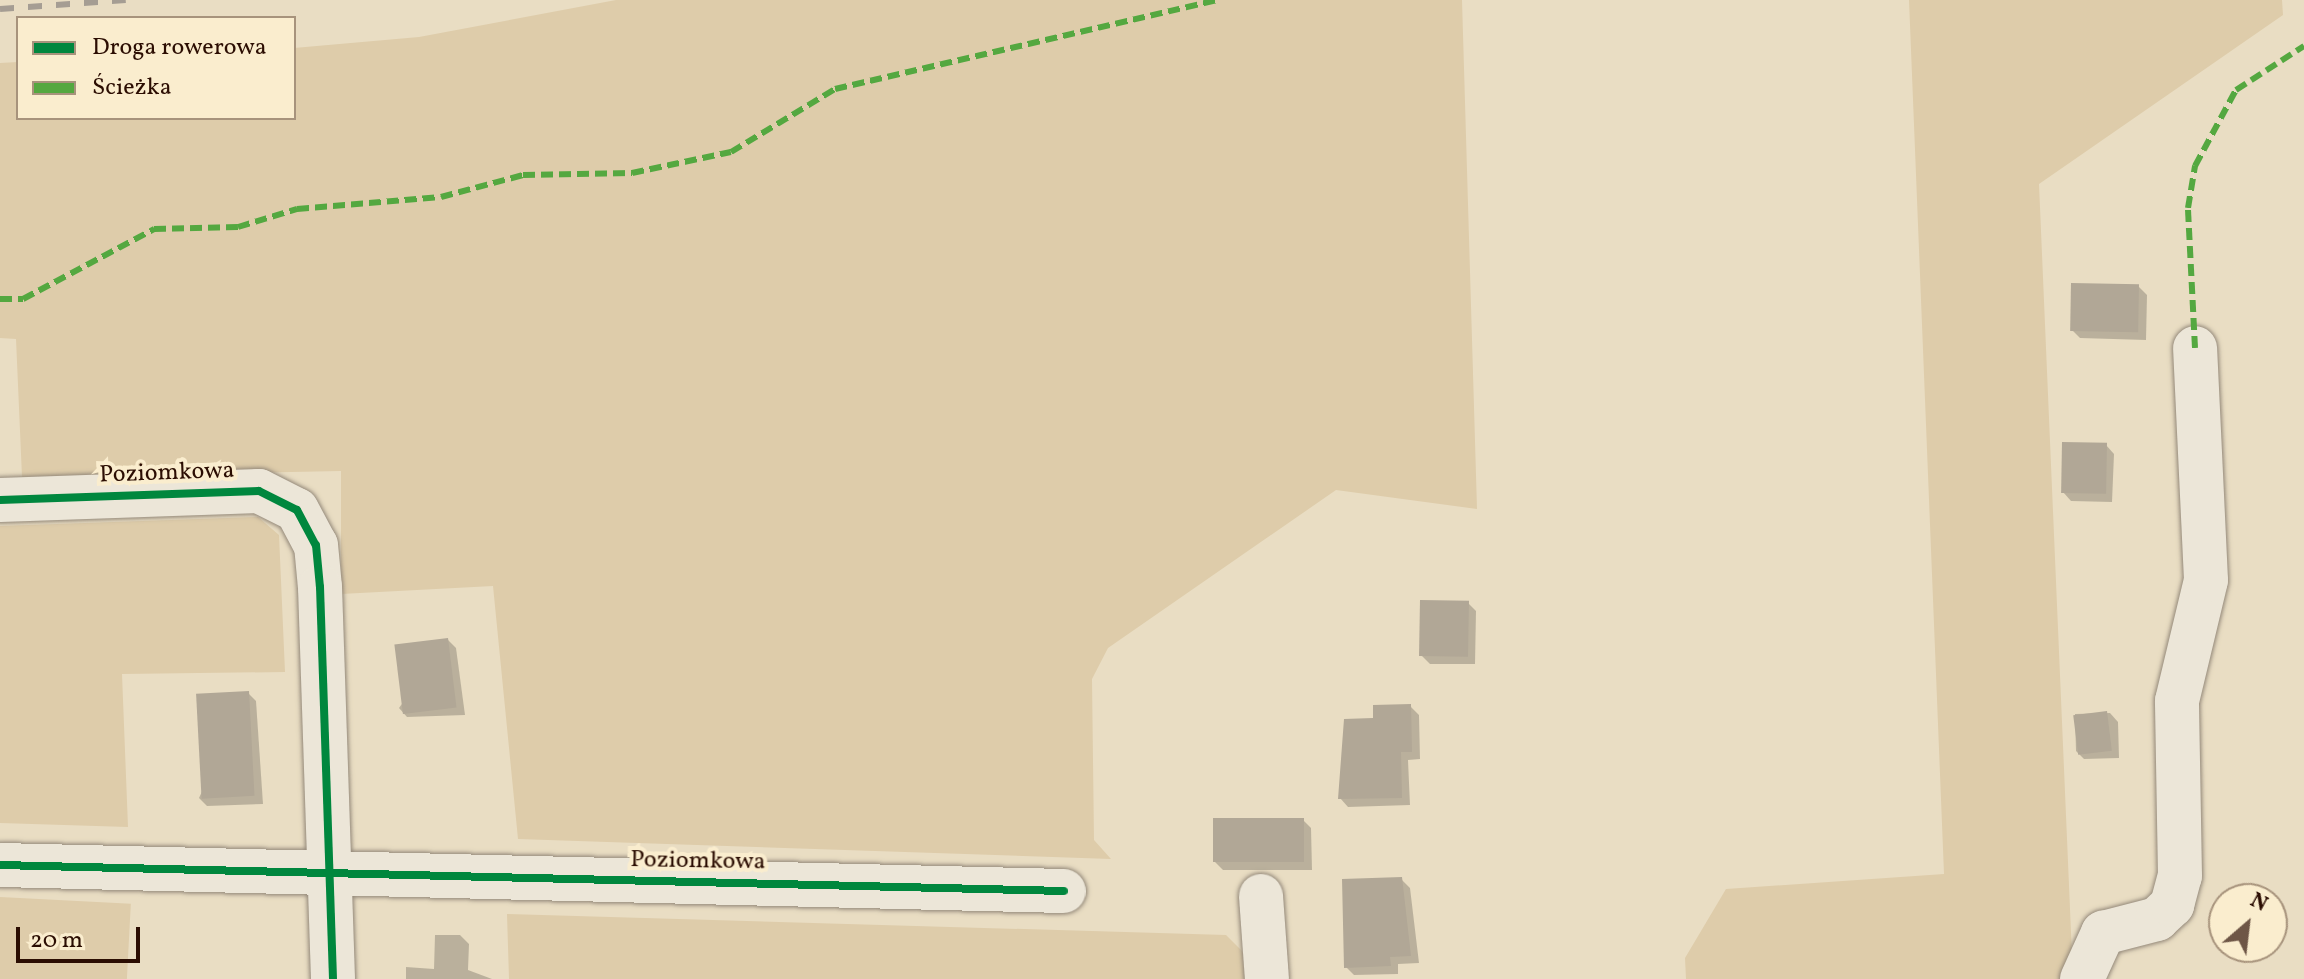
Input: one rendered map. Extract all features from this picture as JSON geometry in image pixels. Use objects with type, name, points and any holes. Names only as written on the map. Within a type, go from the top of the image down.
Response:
[{"type":"street","points":[[2082,979],[2103,933],[2157,919],[2172,905],[2180,876],[2177,701],[2206,580],[2195,348]]},
{"type":"street","name":"Poziomkowa","points":[[0,500],[259,491],[297,510],[316,545],[320,587],[332,874],[333,979]]},
{"type":"street","name":"Poziomkowa","points":[[0,865],[1064,891]]},
{"type":"street","points":[[1261,896],[1267,979]]},
{"type":"shaded area","points":[[616,0],[1462,0],[1477,509],[1336,490],[1108,648],[1092,679],[1094,840],[1111,859],[518,839],[493,586],[341,594],[341,471],[22,477],[16,339],[0,338],[0,63],[16,62],[16,120],[296,120],[296,48],[419,37]]},
{"type":"shaded area","points":[[1909,0],[2282,0],[2283,15],[2039,184],[2073,979],[1686,979],[1685,958],[1726,889],[1944,874]]},
{"type":"shaded area","points":[[258,517],[279,535],[285,672],[122,674],[128,827],[0,823],[0,526]]},
{"type":"shaded area","points":[[0,897],[131,904],[127,979],[0,979]]},
{"type":"shaded area","points":[[507,914],[1226,935],[1244,953],[1245,979],[509,979]]},
{"type":"building","points":[[2071,283],[2139,284],[2138,332],[2070,331]]},
{"type":"building","points":[[2062,442],[2107,443],[2106,494],[2061,493]]},
{"type":"building","points":[[1420,600],[1469,601],[1468,657],[1419,656]]},
{"type":"building","points":[[448,638],[457,707],[403,714],[394,645]]},
{"type":"building","points":[[249,691],[254,796],[202,799],[196,694]]},
{"type":"building","points":[[1411,704],[1412,752],[1401,752],[1402,798],[1338,799],[1344,719],[1373,718],[1373,705]]},
{"type":"building","points":[[2107,711],[2112,751],[2078,755],[2073,715]]},
{"type":"building","points":[[1213,818],[1304,818],[1304,862],[1213,862]]},
{"type":"building","points":[[1402,877],[1411,956],[1390,957],[1391,966],[1344,968],[1342,879]]},
{"type":"railway","points":[[0,9],[126,0]]},
{"type":"marked path","points":[[0,299],[23,299],[154,229],[238,227],[297,209],[441,197],[523,175],[632,173],[731,152],[835,89],[1216,0]]},
{"type":"marked path","points":[[2195,348],[2188,208],[2195,166],[2236,90],[2304,46]]},
{"type":"cycle path","points":[[0,500],[259,491],[297,510],[316,545],[320,587],[333,979]]},
{"type":"cycle path","points":[[0,865],[1064,891]]}]
